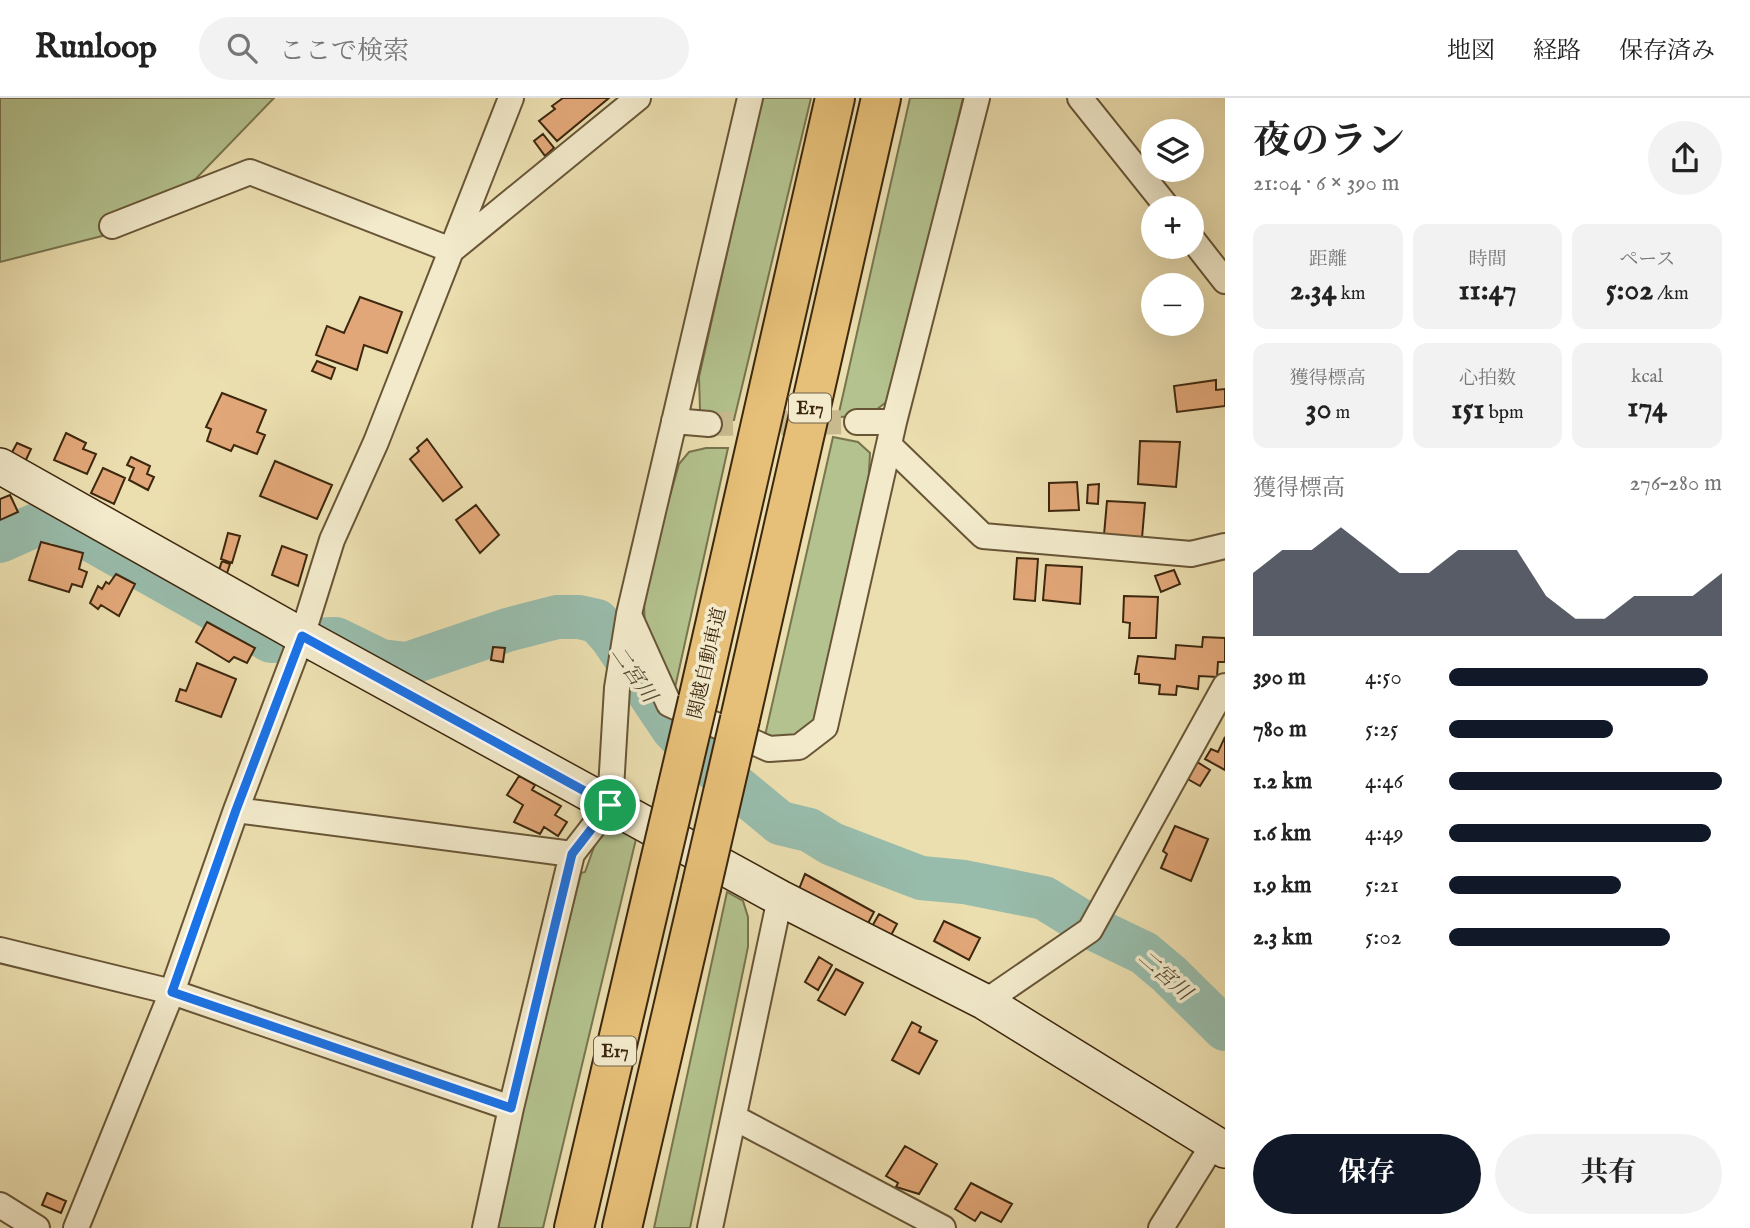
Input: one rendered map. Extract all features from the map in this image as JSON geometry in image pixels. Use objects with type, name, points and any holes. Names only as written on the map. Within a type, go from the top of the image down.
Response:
[{"type":"highway","name":"関越自動車道","points":[[574,1228],[835,98]]},
{"type":"highway","name":"E17","points":[[622,1228],[881,98]]},
{"type":"street","points":[[76,1228],[172,992],[236,810],[302,636],[332,540],[376,442],[510,98]]},
{"type":"street","points":[[451,250],[638,98]]},
{"type":"street","points":[[485,1228],[572,854],[610,805],[617,688],[629,614],[750,98]]},
{"type":"street","points":[[629,614],[669,704],[769,748],[799,747],[825,727],[894,422],[977,98]]},
{"type":"street","points":[[1080,98],[1158,196]]},
{"type":"street","points":[[112,226],[250,172],[451,250]]},
{"type":"street","points":[[1204,254],[1225,281]]},
{"type":"street","points":[[674,421],[709,424]]},
{"type":"street","points":[[857,422],[894,422]]},
{"type":"street","points":[[890,446],[983,536],[1191,554],[1225,546]]},
{"type":"street","points":[[0,466],[302,636],[780,898],[985,1002],[1220,1147],[1161,1228]]},
{"type":"street","points":[[985,1002],[1090,930],[1225,686]]},
{"type":"street","points":[[236,810],[572,854]]},
{"type":"street","points":[[710,1228],[780,898]]},
{"type":"street","points":[[0,950],[172,992],[511,1108]]},
{"type":"street","points":[[735,1118],[943,1228]]},
{"type":"street","points":[[0,1205],[37,1228]]},
{"type":"green space","points":[[0,98],[274,98],[153,223],[0,262]]},
{"type":"green space","points":[[762,98],[811,98],[734,420],[707,420],[700,410],[699,377]]},
{"type":"green space","points":[[910,98],[963,98],[893,397],[868,416],[838,417]]},
{"type":"green space","points":[[833,437],[858,442],[870,453],[868,491],[812,733],[764,740]]},
{"type":"green space","points":[[706,448],[728,448],[673,697],[645,636],[646,580],[679,464],[689,452]]},
{"type":"green space","points":[[611,824],[636,839],[543,1228],[491,1228],[581,873],[585,872],[602,825]]},
{"type":"green space","points":[[727,892],[743,901],[748,917],[748,947],[690,1228],[654,1228]]},
{"type":"building","points":[[563,98],[609,98],[557,141],[539,121],[555,109],[552,106]]},
{"type":"building","points":[[543,134],[554,148],[545,156],[534,141]]},
{"type":"building","points":[[360,297],[402,312],[387,353],[364,345],[357,370],[316,355],[327,326],[344,333]]},
{"type":"building","points":[[317,361],[335,368],[331,379],[312,371]]},
{"type":"building","points":[[1216,380],[1216,390],[1225,389],[1225,406],[1177,412],[1174,386]]},
{"type":"building","points":[[222,393],[266,410],[257,432],[265,435],[257,454],[234,445],[231,451],[207,441],[211,429],[206,427]]},
{"type":"building","points":[[66,433],[86,443],[83,449],[96,454],[87,474],[54,460]]},
{"type":"building","points":[[427,439],[462,487],[443,501],[410,459]]},
{"type":"building","points":[[1140,441],[1180,442],[1176,487],[1138,484]]},
{"type":"building","points":[[17,443],[31,449],[25,462],[10,456]]},
{"type":"building","points":[[131,457],[150,466],[147,474],[154,477],[148,490],[129,480],[134,468],[127,465]]},
{"type":"building","points":[[275,461],[332,485],[317,519],[260,496]]},
{"type":"building","points":[[103,468],[125,478],[114,504],[91,493]]},
{"type":"building","points":[[1077,482],[1079,510],[1049,511],[1049,483]]},
{"type":"building","points":[[1099,484],[1098,504],[1087,503],[1088,485]]},
{"type":"building","points":[[10,495],[18,512],[0,520],[0,499]]},
{"type":"building","points":[[1107,501],[1145,503],[1142,538],[1104,535]]},
{"type":"building","points":[[476,505],[499,535],[480,553],[456,520]]},
{"type":"building","points":[[228,533],[240,536],[232,563],[221,559]]},
{"type":"building","points":[[41,542],[83,553],[79,569],[87,572],[82,587],[72,584],[69,592],[29,580]]},
{"type":"building","points":[[282,546],[307,555],[298,586],[272,575]]},
{"type":"building","points":[[1017,558],[1038,559],[1035,601],[1014,599]]},
{"type":"building","points":[[222,561],[230,564],[226,576],[218,573]]},
{"type":"building","points":[[1046,565],[1082,567],[1080,604],[1043,600]]},
{"type":"building","points":[[1174,570],[1180,584],[1161,592],[1155,576]]},
{"type":"building","points":[[116,574],[135,584],[119,616],[101,605],[98,609],[90,603],[98,586],[102,589]]},
{"type":"building","points":[[1124,596],[1158,597],[1156,638],[1129,638],[1130,623],[1123,622]]},
{"type":"building","points":[[207,622],[255,648],[247,663],[234,657],[229,662],[196,642]]},
{"type":"building","points":[[1203,637],[1225,638],[1225,662],[1218,662],[1217,677],[1199,676],[1198,689],[1177,686],[1176,695],[1159,694],[1160,685],[1139,683],[1139,674],[1135,674],[1138,656],[1175,659],[1176,645],[1202,647]]},
{"type":"building","points":[[493,647],[505,648],[503,662],[491,660]]},
{"type":"building","points":[[197,663],[236,679],[221,717],[176,701],[180,689],[186,691]]},
{"type":"building","points":[[1225,737],[1225,770],[1205,759],[1211,749],[1218,752]]},
{"type":"building","points":[[1194,760],[1210,770],[1200,786],[1184,777]]},
{"type":"building","points":[[519,776],[535,785],[532,790],[561,806],[555,815],[567,822],[558,836],[544,827],[540,834],[514,822],[523,805],[507,795]]},
{"type":"building","points":[[1175,826],[1208,839],[1191,881],[1161,868],[1167,854],[1163,851]]},
{"type":"building","points":[[805,874],[874,912],[866,927],[799,889]]},
{"type":"building","points":[[879,914],[897,924],[888,941],[870,930]]},
{"type":"building","points":[[944,921],[980,938],[969,960],[934,941]]},
{"type":"building","points":[[819,957],[832,965],[818,990],[805,982]]},
{"type":"building","points":[[836,969],[863,983],[845,1015],[818,1000]]},
{"type":"building","points":[[912,1022],[921,1027],[919,1032],[937,1041],[919,1074],[892,1060]]},
{"type":"building","points":[[905,1146],[937,1164],[919,1194],[896,1187],[898,1183],[886,1176]]},
{"type":"building","points":[[971,1183],[1012,1204],[1001,1222],[981,1212],[975,1221],[955,1209]]},
{"type":"building","points":[[47,1193],[66,1201],[61,1213],[42,1205]]},
{"type":"waterway","name":"二宮川","points":[[0,541],[52,518],[271,641],[336,639],[381,661],[407,664],[507,630],[557,617],[579,617],[597,621],[612,638],[673,729],[698,755],[780,823],[809,830],[832,844],[921,878],[964,882],[1044,898],[1096,930],[1144,953],[1225,1029]]},
{"type":"tunnel","points":[[709,424],[857,422]]},
{"type":"route","points":[[302,636],[610,805],[572,854],[511,1108],[172,992],[236,810],[302,636]]}]
